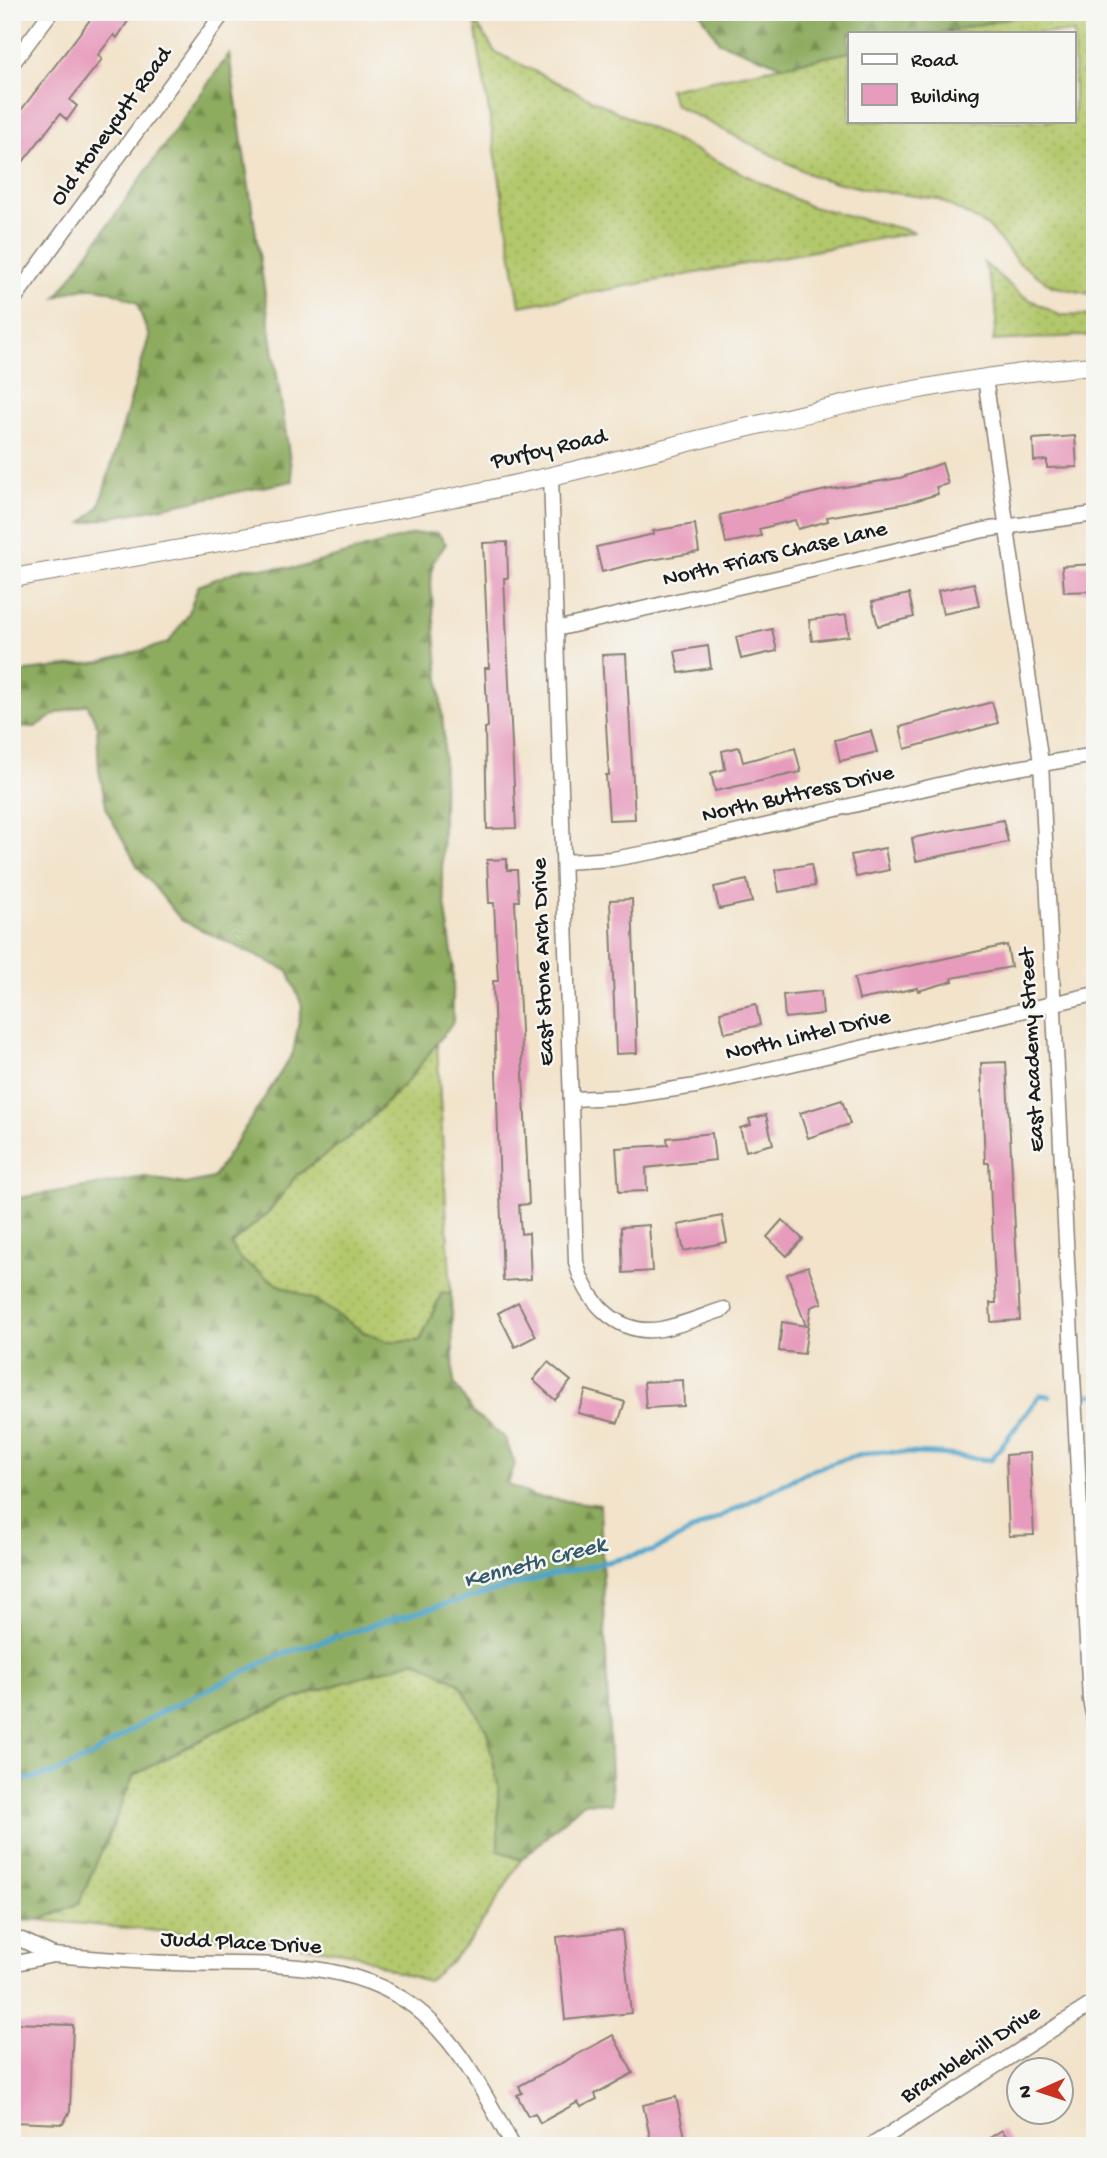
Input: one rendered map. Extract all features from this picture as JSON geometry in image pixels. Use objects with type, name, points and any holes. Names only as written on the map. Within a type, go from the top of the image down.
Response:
[{"type":"street","points":[[12,64],[51,12]]},
{"type":"street","name":"Old Honeycutt Road","points":[[12,302],[224,12]]},
{"type":"street","name":"Purfoy Road","points":[[12,578],[306,527],[551,476],[719,433],[985,378],[1095,366]]},
{"type":"street","name":"East Academy Street","points":[[985,378],[1041,763],[1090,1700],[1095,1723]]},
{"type":"street","name":"East Stone Arch Drive","points":[[551,476],[576,1262],[581,1282],[591,1298],[605,1313],[627,1325],[647,1330],[661,1329],[724,1309]]},
{"type":"street","name":"North Friars Chase Lane","points":[[556,629],[1005,526],[1095,514]]},
{"type":"street","name":"North Buttress Drive","points":[[564,862],[613,859],[658,851],[1041,763],[1095,755]]},
{"type":"street","name":"North Lintel Drive","points":[[571,1099],[621,1097],[696,1086],[1054,1001],[1095,994]]},
{"type":"street","name":"Judd Place Drive","points":[[12,1940],[22,1940],[53,1955]]},
{"type":"street","name":"Judd Place Drive","points":[[12,1964],[53,1955],[312,1968],[366,1982],[398,1996],[422,2013],[445,2036],[470,2067],[513,2146]]},
{"type":"street","name":"Bramblehill Drive","points":[[872,2146],[1095,2002]]},
{"type":"green space","points":[[700,12],[1038,12],[944,32],[848,32],[848,52],[783,66],[719,42]]},
{"type":"green space","points":[[1038,12],[1095,12],[1095,295],[1052,286],[1018,262],[988,226],[938,199],[870,190],[815,177],[675,105],[669,89],[848,52],[848,122],[1076,122],[1076,32],[944,32]]},
{"type":"green space","points":[[474,19],[495,52],[809,206],[915,232],[520,306]]},
{"type":"green space","points":[[229,54],[293,481],[83,523],[99,507],[149,337],[137,303],[126,298],[98,288],[79,289],[57,297]]},
{"type":"green space","points":[[984,263],[1021,295],[1059,315],[1095,316],[1095,335],[993,341],[995,301]]},
{"type":"green space","points":[[438,533],[446,544],[433,562],[431,585],[444,737],[442,881],[453,960],[453,1022],[410,1078],[360,1129],[296,1176],[268,1213],[231,1244],[240,1259],[277,1284],[315,1300],[364,1332],[386,1341],[420,1341],[442,1292],[451,1294],[454,1383],[474,1414],[505,1438],[515,1464],[508,1484],[535,1497],[600,1505],[612,1804],[584,1802],[521,1860],[498,1850],[498,1785],[487,1731],[459,1683],[416,1660],[308,1694],[235,1722],[134,1775],[79,1903],[40,1920],[12,1919],[12,1199],[145,1177],[185,1184],[213,1178],[293,1053],[302,1006],[288,971],[181,920],[138,867],[107,811],[99,770],[97,725],[87,704],[58,713],[35,727],[12,726],[12,679],[26,671],[101,662],[168,643],[188,615],[198,586],[244,568],[298,568],[414,534]]},
{"type":"green space","points":[[437,1043],[451,1294],[442,1292],[420,1341],[386,1341],[364,1332],[315,1300],[277,1284],[240,1259],[231,1244],[268,1213],[296,1176],[360,1129],[410,1078]]},
{"type":"green space","points":[[416,1660],[459,1683],[487,1731],[498,1785],[498,1849],[521,1860],[468,1942],[456,1957],[427,1981],[396,1972],[356,1954],[275,1942],[40,1920],[64,1911],[108,1840],[133,1775],[235,1722],[308,1694]]},
{"type":"building","points":[[96,12],[134,12],[117,38],[114,35],[98,55],[102,59],[70,100],[77,106],[67,120],[60,114],[12,176],[12,122]]},
{"type":"building","points":[[1075,436],[1077,467],[1047,468],[1047,460],[1034,461],[1033,439]]},
{"type":"building","points":[[942,463],[948,484],[936,487],[938,494],[907,503],[827,517],[828,521],[798,529],[795,520],[759,529],[761,536],[726,543],[720,515],[826,490],[900,478]]},
{"type":"building","points":[[695,524],[699,552],[602,572],[596,547],[654,534],[653,531]]},
{"type":"building","points":[[507,542],[508,578],[504,578],[516,828],[487,829],[485,728],[488,727],[485,668],[489,668],[483,543]]},
{"type":"building","points":[[1095,564],[1095,591],[1064,592],[1062,566]]},
{"type":"building","points":[[974,583],[979,606],[943,614],[938,591]]},
{"type":"building","points":[[909,594],[914,617],[878,626],[872,602]]},
{"type":"building","points":[[846,615],[849,636],[812,641],[809,620]]},
{"type":"building","points":[[772,629],[777,651],[741,659],[736,637]]},
{"type":"building","points":[[708,646],[711,668],[679,673],[675,651]]},
{"type":"building","points":[[626,654],[635,819],[609,820],[602,655]]},
{"type":"building","points":[[992,702],[998,723],[905,749],[900,727]]},
{"type":"building","points":[[871,731],[877,752],[840,761],[835,740]]},
{"type":"building","points":[[739,747],[743,762],[795,748],[801,772],[715,791],[711,773],[725,769],[722,751]]},
{"type":"building","points":[[1003,820],[1008,842],[916,861],[912,838]]},
{"type":"building","points":[[885,848],[889,870],[856,877],[851,855]]},
{"type":"building","points":[[507,859],[507,870],[517,870],[519,901],[515,901],[529,1204],[519,1205],[521,1234],[529,1233],[531,1279],[503,1281],[493,981],[498,981],[494,903],[489,903],[487,860]]},
{"type":"building","points":[[811,864],[815,886],[779,892],[775,870]]},
{"type":"building","points":[[747,880],[752,902],[719,909],[714,887]]},
{"type":"building","points":[[632,899],[637,1053],[616,1054],[610,900]]},
{"type":"building","points":[[1007,945],[1011,967],[952,978],[953,981],[918,991],[917,988],[859,1000],[854,978]]},
{"type":"building","points":[[821,991],[823,1014],[785,1018],[783,995]]},
{"type":"building","points":[[756,1004],[760,1025],[725,1033],[720,1012]]},
{"type":"building","points":[[1006,1062],[1020,1320],[991,1322],[990,1303],[996,1303],[989,1163],[985,1163],[981,1063]]},
{"type":"building","points":[[842,1100],[850,1124],[808,1138],[800,1113]]},
{"type":"building","points":[[766,1115],[773,1144],[746,1151],[740,1128],[751,1125],[749,1119]]},
{"type":"building","points":[[712,1133],[715,1160],[646,1168],[647,1191],[619,1192],[616,1148],[668,1145],[667,1138]]},
{"type":"building","points":[[722,1216],[727,1242],[684,1251],[678,1225]]},
{"type":"building","points":[[782,1220],[803,1239],[787,1256],[767,1237]]},
{"type":"building","points":[[649,1225],[652,1271],[623,1273],[621,1227]]},
{"type":"building","points":[[808,1266],[822,1303],[811,1307],[804,1354],[779,1351],[782,1322],[806,1326],[787,1274]]},
{"type":"building","points":[[518,1302],[536,1336],[515,1347],[498,1313]]},
{"type":"building","points":[[548,1362],[571,1381],[555,1400],[533,1380]]},
{"type":"building","points":[[683,1380],[684,1406],[646,1408],[644,1382]]},
{"type":"building","points":[[586,1390],[625,1402],[618,1423],[578,1413]]},
{"type":"building","points":[[1030,1453],[1034,1535],[1009,1536],[1006,1455]]},
{"type":"building","points":[[622,1930],[631,2013],[565,2020],[557,1937]]},
{"type":"building","points":[[12,2023],[73,2025],[70,2111],[63,2124],[12,2122]]},
{"type":"building","points":[[613,2035],[633,2073],[595,2094],[597,2099],[581,2107],[578,2102],[540,2123],[535,2113],[528,2116],[517,2095],[522,2093],[519,2086]]},
{"type":"building","points":[[676,2097],[687,2146],[652,2146],[643,2105]]},
{"type":"building","points":[[1002,2130],[1013,2146],[977,2146]]},
{"type":"waterway","name":"Kenneth Creek","points":[[12,1783],[54,1773],[92,1756],[155,1715],[279,1655],[399,1617],[548,1576],[653,1551],[809,1471],[847,1458],[877,1452],[939,1454],[991,1460],[1040,1395],[1049,1396]]},
{"type":"waterway","name":"Kenneth Creek","points":[[1089,1395],[1095,1395]]}]
